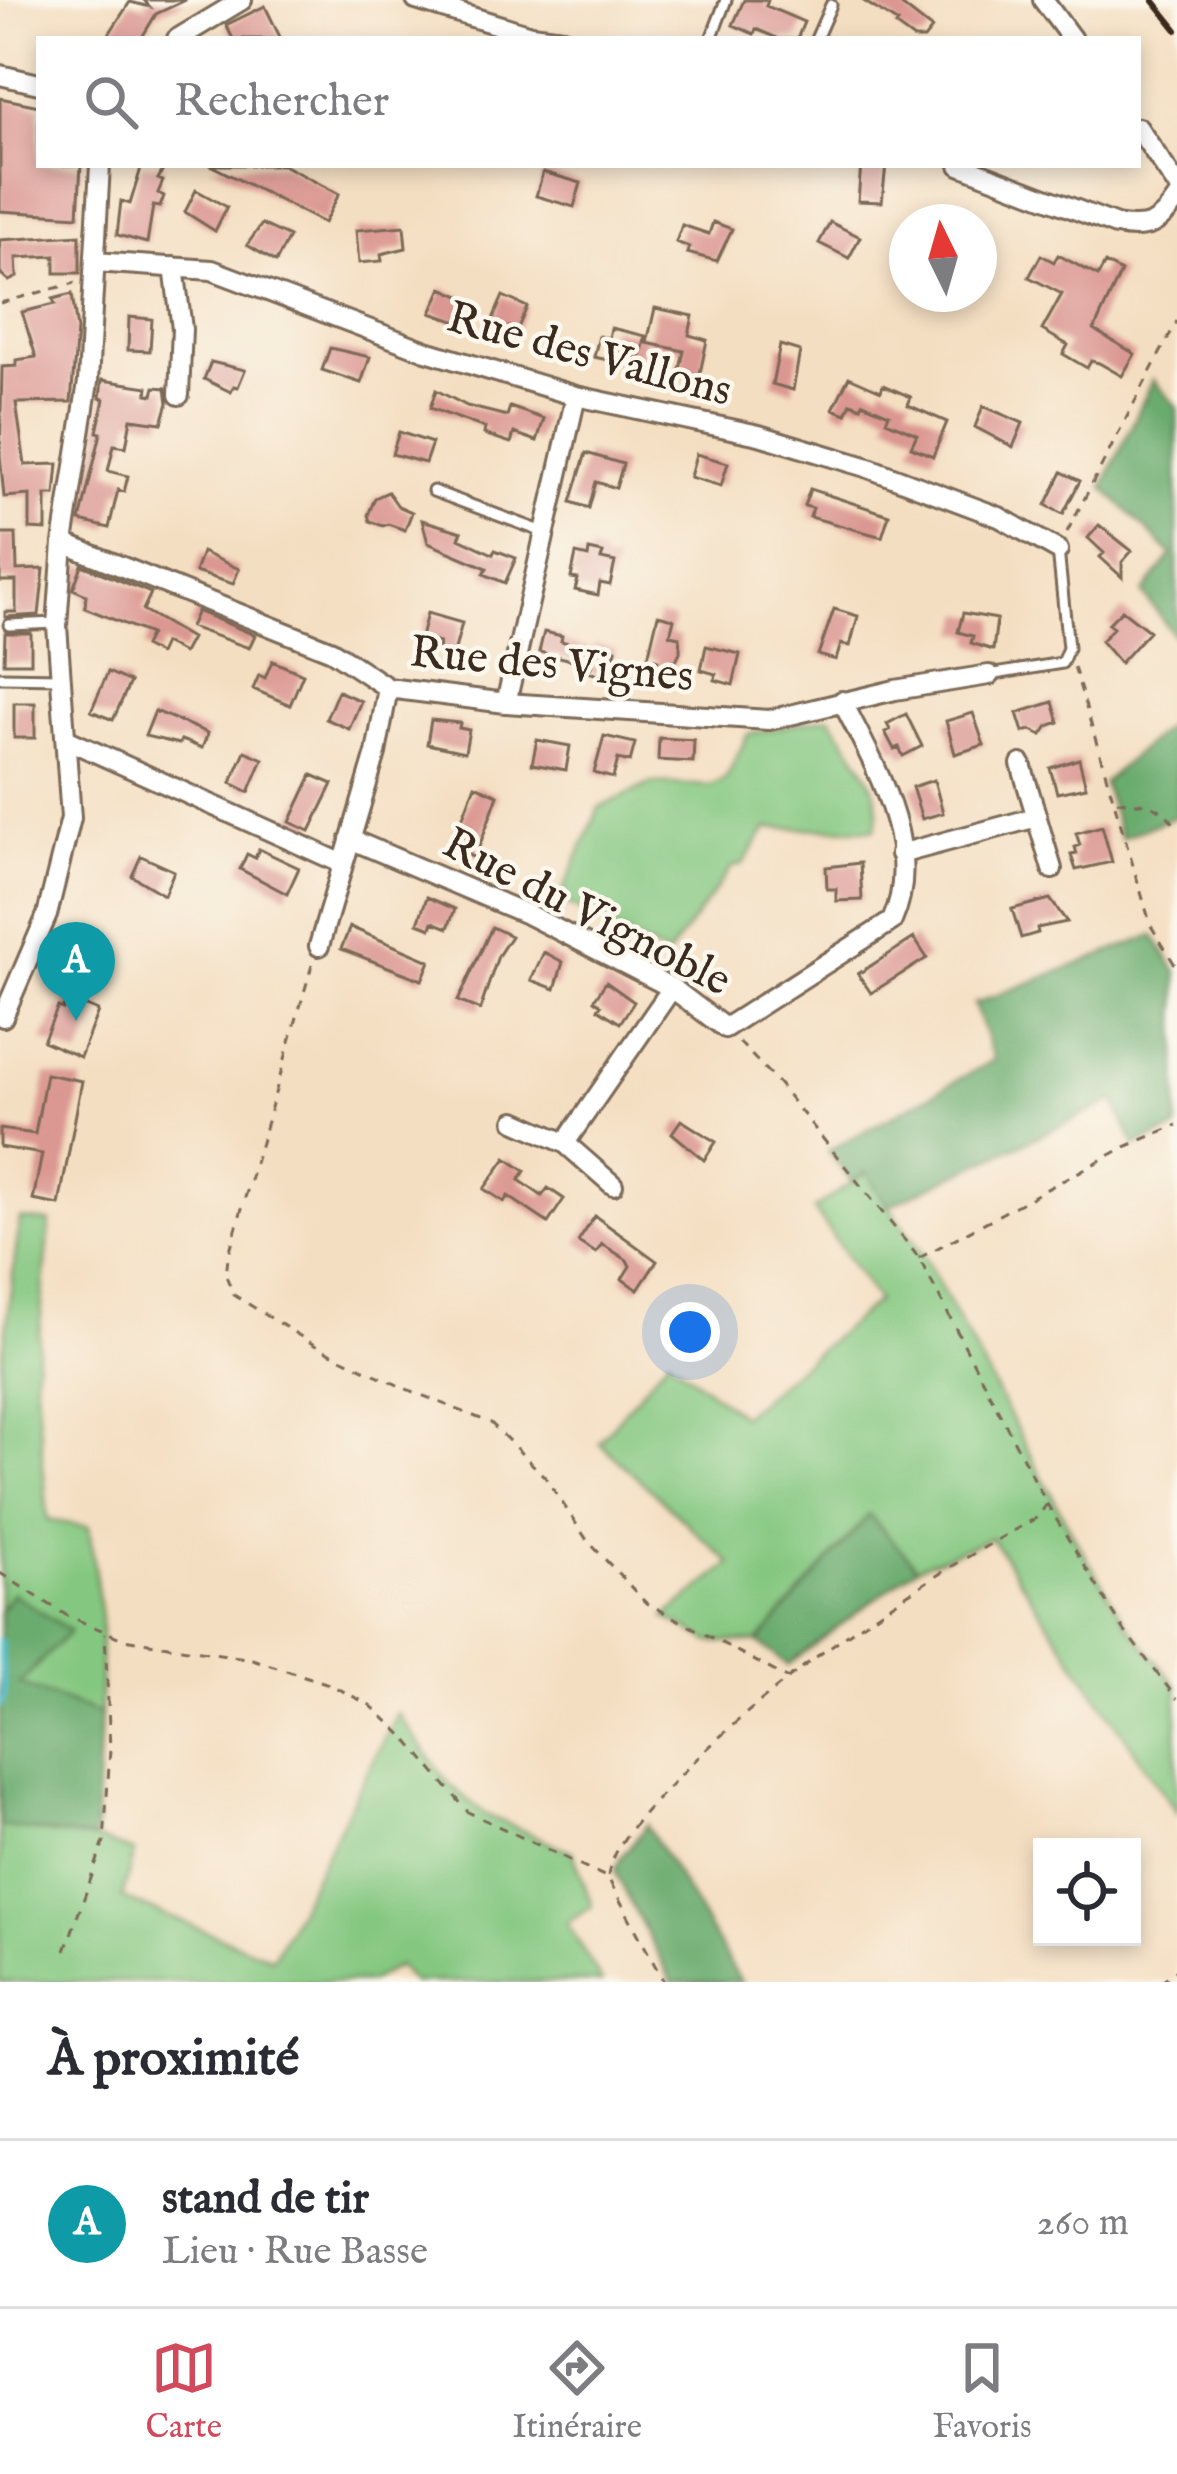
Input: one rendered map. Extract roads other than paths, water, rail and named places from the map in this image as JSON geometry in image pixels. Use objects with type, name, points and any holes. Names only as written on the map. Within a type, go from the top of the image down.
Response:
[{"type":"street","points":[[183,36],[242,0]]},
{"type":"street","points":[[416,0],[544,36]]},
{"type":"street","points":[[1043,0],[1070,36]]},
{"type":"street","points":[[0,75],[36,83]]},
{"type":"street","points":[[1141,132],[1177,185]]},
{"type":"street","points":[[3,1017],[47,915],[71,818],[57,623],[63,543],[88,382],[100,168]]},
{"type":"street","points":[[968,168],[1116,225],[1147,229],[1174,212]]},
{"type":"street","points":[[174,267],[182,329],[179,395]]},
{"type":"street","name":"Rue des Vallons","points":[[94,270],[212,269],[426,351],[576,396],[759,435],[866,466],[999,517],[1058,550]]},
{"type":"street","points":[[506,703],[576,396]]},
{"type":"street","name":"Rue des Vignes","points":[[63,543],[332,651],[388,688],[506,703],[769,720],[842,701],[989,675]]},
{"type":"street","points":[[319,946],[376,753],[388,688]]},
{"type":"street","name":"Rue du Vignoble","points":[[350,839],[531,916],[673,988],[725,1028],[892,921],[902,900],[900,854],[886,788],[842,701]]},
{"type":"street","points":[[68,740],[341,863]]},
{"type":"street","points":[[1021,764],[1052,869]]},
{"type":"street","points":[[900,854],[1037,818]]},
{"type":"street","points":[[565,1143],[673,988]]},
{"type":"street","points":[[515,1121],[565,1143],[614,1185]]},
{"type":"lane","points":[[712,36],[726,0]]},
{"type":"lane","points":[[817,36],[830,5]]},
{"type":"lane","points":[[433,490],[547,533]]},
{"type":"lane","points":[[989,675],[1062,663],[1068,648],[1058,550]]},
{"type":"lane","points":[[9,625],[57,623]]},
{"type":"lane","points":[[0,677],[62,678]]},
{"type":"waterway","points":[[0,1641],[4,1695],[0,1704]]},
{"type":"railway","points":[[1153,0],[1177,30]]},
{"type":"place","name":"stand de tir","points":[[76,1021]]}]
